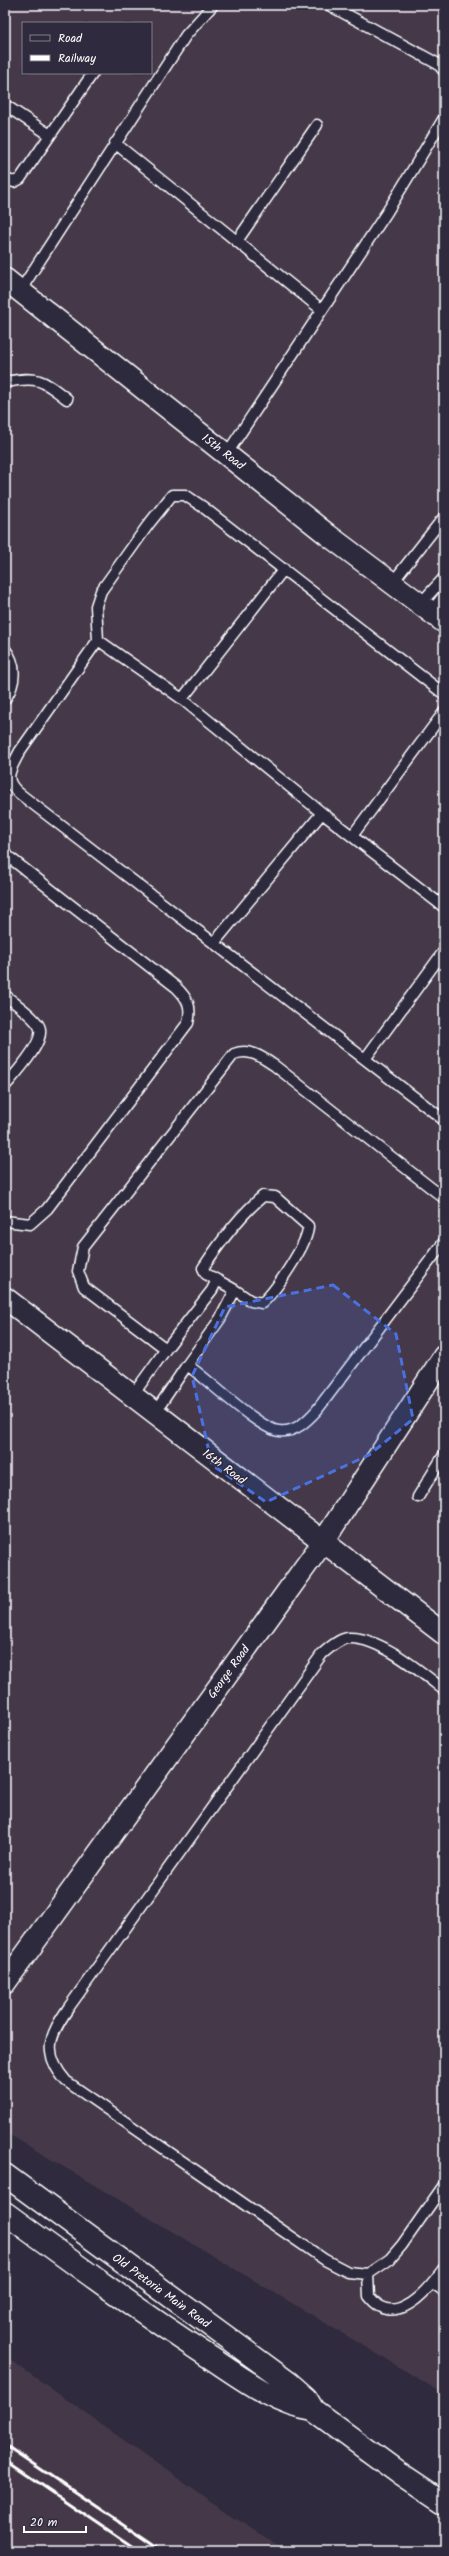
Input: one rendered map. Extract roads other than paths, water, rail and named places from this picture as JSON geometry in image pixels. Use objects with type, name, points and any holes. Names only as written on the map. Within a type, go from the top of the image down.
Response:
[{"type":"main road","name":"Old Pretoria Main Road","points":[[5,2176],[289,2383],[306,2398],[313,2410]]},
{"type":"main road","name":"Old Pretoria Main Road","points":[[5,2213],[176,2335],[224,2367],[286,2403],[313,2410],[399,2473],[444,2503]]},
{"type":"street","name":"15th Road","points":[[13,285],[226,455],[432,613]]},
{"type":"street","name":"16th Road","points":[[5,1298],[154,1414],[444,1634]]},
{"type":"street","name":"George Road","points":[[5,1983],[323,1542],[444,1356]]},
{"type":"lane","points":[[13,285],[115,143],[186,35],[213,5]]},
{"type":"lane","points":[[329,5],[438,64],[444,71]]},
{"type":"lane","points":[[5,179],[14,182],[20,179],[92,74]]},
{"type":"lane","points":[[5,105],[50,135]]},
{"type":"lane","points":[[226,455],[322,310],[444,118]]},
{"type":"lane","points":[[237,241],[317,125]]},
{"type":"lane","points":[[115,143],[322,310]]},
{"type":"lane","points":[[5,382],[21,379],[44,381],[67,399]]},
{"type":"lane","points":[[444,694],[284,569],[185,495],[172,495],[148,525],[101,592],[96,606],[98,640],[20,751],[10,770],[9,780],[13,788],[444,1120]]},
{"type":"lane","points":[[392,583],[444,517]]},
{"type":"lane","points":[[182,699],[284,569]]},
{"type":"lane","points":[[432,613],[444,578]]},
{"type":"lane","points":[[432,613],[444,595]]},
{"type":"lane","points":[[98,640],[182,699],[322,813],[444,907]]},
{"type":"lane","points":[[5,649],[12,660],[14,674],[13,683],[5,699]]},
{"type":"lane","points":[[352,836],[444,712]]},
{"type":"lane","points":[[214,943],[322,813]]},
{"type":"lane","points":[[5,854],[176,987],[186,997],[190,1012],[188,1022],[47,1209],[30,1224],[5,1221]]},
{"type":"lane","points":[[365,1059],[444,951]]},
{"type":"lane","points":[[5,995],[40,1027],[38,1044],[5,1086]]},
{"type":"lane","points":[[166,1349],[84,1287],[78,1271],[79,1258],[83,1246],[234,1054],[244,1052],[252,1053],[275,1066],[444,1198]]},
{"type":"lane","points":[[263,1196],[275,1196],[302,1218],[308,1226],[307,1232],[267,1298],[257,1304],[217,1280],[204,1271],[203,1268],[255,1203],[263,1196]]},
{"type":"lane","points":[[187,1365],[236,1404],[274,1430],[283,1431],[299,1427],[317,1410],[444,1242]]},
{"type":"lane","points":[[132,1396],[166,1349],[206,1301],[217,1280]]},
{"type":"lane","points":[[154,1414],[220,1319],[235,1290]]},
{"type":"lane","points":[[418,1497],[444,1455]]},
{"type":"lane","points":[[444,1690],[389,1651],[359,1639],[346,1638],[322,1654],[69,2007],[57,2026],[51,2042],[55,2067],[66,2081],[325,2260],[348,2272],[368,2274],[390,2259],[402,2245],[444,2185]]},
{"type":"lane","points":[[368,2274],[368,2296],[380,2306],[390,2309],[408,2305],[423,2295],[444,2268]]},
{"type":"lane","points":[[433,2284],[444,2292]]},
{"type":"railway","points":[[5,2445],[162,2551]]},
{"type":"railway","points":[[5,2460],[139,2551]]}]
